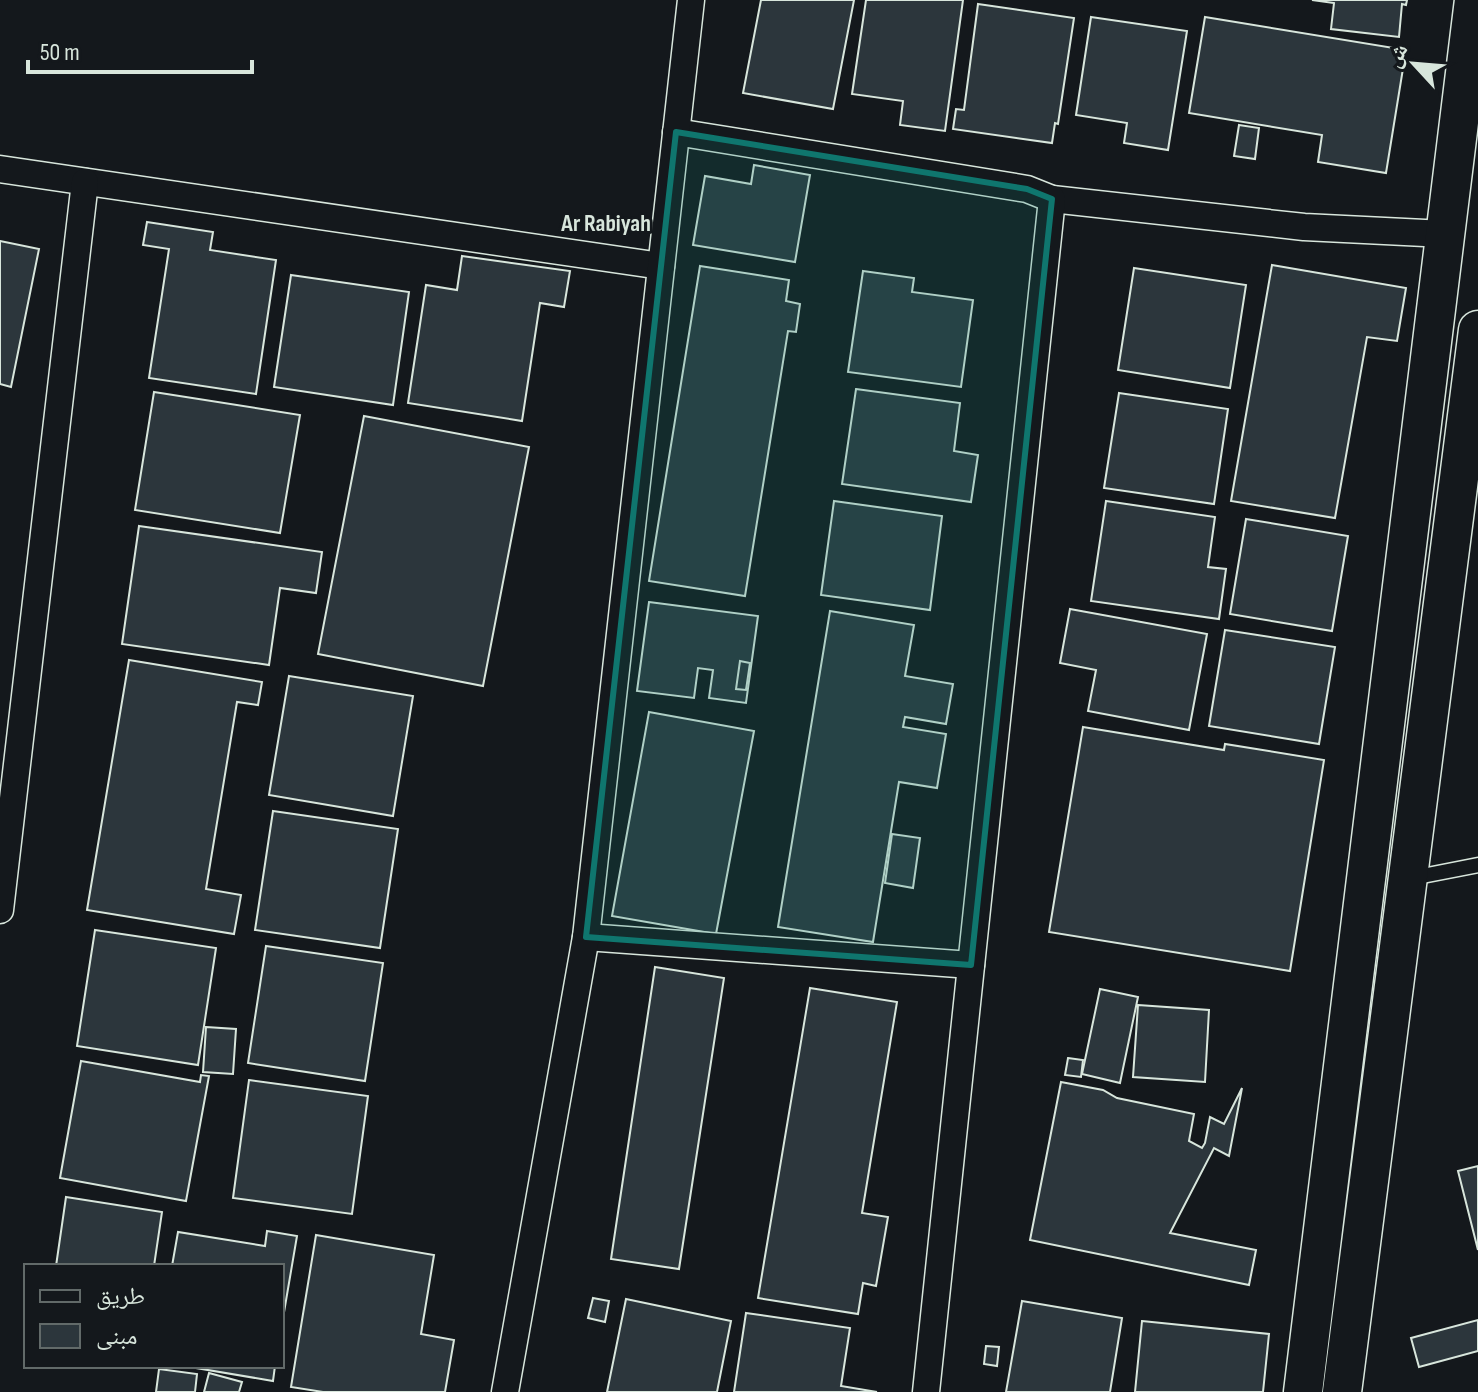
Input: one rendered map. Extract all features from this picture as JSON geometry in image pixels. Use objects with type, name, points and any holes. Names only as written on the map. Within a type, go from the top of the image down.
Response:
[{"type":"street","points":[[505,1392],[586,937],[691,0]]},
{"type":"street","points":[[1303,1392],[1474,0]]},
{"type":"street","points":[[676,132],[1027,189],[1052,199],[1304,227],[1445,234]]},
{"type":"street","points":[[0,169],[661,266]]},
{"type":"street","points":[[0,910],[85,182]]},
{"type":"street","points":[[926,1392],[1052,199]]},
{"type":"street","points":[[1342,1392],[1478,330]]},
{"type":"street","points":[[586,937],[971,965]]},
{"type":"lane","points":[[1407,879],[1478,865]]},
{"type":"highlighted area","points":[[676,132],[1027,189],[1052,199],[971,965],[586,937]]},
{"type":"building","points":[[761,0],[854,0],[833,109],[743,93]]},
{"type":"building","points":[[866,0],[963,0],[945,131],[900,125],[903,101],[852,94]]},
{"type":"building","points":[[1312,0],[1407,0],[1406,5],[1402,4],[1399,37],[1331,29],[1334,3]]},
{"type":"building","points":[[978,4],[1074,18],[1058,124],[1055,123],[1052,143],[953,129],[956,109],[964,110]]},
{"type":"building","points":[[1091,17],[1187,31],[1168,150],[1124,143],[1127,123],[1076,115]]},
{"type":"building","points":[[1205,17],[1406,50],[1386,173],[1318,162],[1322,135],[1189,113]]},
{"type":"building","points":[[1239,125],[1259,128],[1255,159],[1234,156]]},
{"type":"building","points":[[754,165],[810,175],[795,262],[693,245],[705,176],[751,184]]},
{"type":"building","points":[[147,222],[213,232],[210,250],[276,260],[256,394],[149,378],[169,249],[143,245]]},
{"type":"building","points":[[0,241],[39,249],[11,387],[0,384]]},
{"type":"building","points":[[462,256],[570,271],[564,307],[540,303],[522,421],[408,403],[426,285],[457,290]]},
{"type":"building","points":[[1272,265],[1406,288],[1397,341],[1367,337],[1335,518],[1231,501]]},
{"type":"building","points":[[700,266],[789,280],[786,301],[800,304],[796,332],[788,331],[745,596],[649,581]]},
{"type":"building","points":[[1134,268],[1246,285],[1230,388],[1118,370]]},
{"type":"building","points":[[863,271],[914,278],[912,292],[973,300],[961,387],[848,372]]},
{"type":"building","points":[[291,275],[409,292],[393,405],[274,387]]},
{"type":"building","points":[[856,389],[960,403],[954,451],[978,455],[971,502],[842,484]]},
{"type":"building","points":[[154,392],[300,415],[280,533],[135,510]]},
{"type":"building","points":[[1119,393],[1228,409],[1214,504],[1104,488]]},
{"type":"building","points":[[364,416],[529,447],[483,686],[318,654]]},
{"type":"building","points":[[834,501],[942,516],[930,610],[821,595]]},
{"type":"building","points":[[1106,501],[1215,517],[1208,567],[1226,569],[1219,619],[1091,601]]},
{"type":"building","points":[[1246,519],[1348,536],[1332,631],[1230,614]]},
{"type":"building","points":[[139,526],[322,552],[316,593],[280,588],[269,665],[122,644]]},
{"type":"building","points":[[649,602],[758,616],[746,703],[709,698],[713,670],[698,668],[694,698],[637,691]]},
{"type":"building","points":[[1070,609],[1207,634],[1189,730],[1088,711],[1096,670],[1060,663]]},
{"type":"building","points":[[830,611],[914,625],[905,676],[953,684],[946,724],[905,717],[903,727],[946,734],[937,788],[899,782],[873,942],[778,927]]},
{"type":"building","points":[[1225,630],[1335,647],[1319,744],[1209,726]]},
{"type":"building","points":[[129,660],[262,682],[258,705],[237,702],[206,889],[241,895],[234,934],[87,910]]},
{"type":"building","points":[[740,661],[750,663],[746,690],[736,689]]},
{"type":"building","points":[[289,676],[413,696],[393,816],[269,795]]},
{"type":"building","points":[[649,712],[754,731],[716,934],[612,916]]},
{"type":"building","points":[[1083,727],[1224,750],[1225,744],[1324,760],[1290,971],[1049,932]]},
{"type":"building","points":[[273,811],[398,829],[380,948],[255,930]]},
{"type":"building","points":[[892,834],[920,838],[913,888],[885,883]]},
{"type":"building","points":[[95,930],[216,948],[198,1065],[77,1046]]},
{"type":"building","points":[[266,946],[383,963],[365,1081],[248,1063]]},
{"type":"building","points":[[655,967],[724,978],[679,1269],[611,1259]]},
{"type":"building","points":[[810,988],[897,1002],[862,1213],[888,1217],[876,1286],[863,1283],[858,1314],[758,1298]]},
{"type":"building","points":[[1100,989],[1138,997],[1120,1083],[1082,1074]]},
{"type":"building","points":[[1138,1005],[1209,1010],[1205,1082],[1133,1077]]},
{"type":"building","points":[[206,1027],[236,1029],[233,1074],[203,1072]]},
{"type":"building","points":[[1068,1058],[1083,1060],[1081,1077],[1065,1075]]},
{"type":"building","points":[[81,1061],[200,1082],[201,1075],[209,1076],[186,1201],[60,1178]]},
{"type":"building","points":[[249,1080],[368,1096],[352,1214],[233,1198]]},
{"type":"building","points":[[1061,1082],[1103,1090],[1117,1098],[1194,1114],[1189,1141],[1202,1148],[1210,1117],[1224,1124],[1242,1088],[1229,1156],[1214,1148],[1170,1233],[1256,1250],[1249,1285],[1030,1240]]},
{"type":"building","points":[[1478,1166],[1478,1250],[1458,1171]]},
{"type":"building","points":[[66,1197],[162,1212],[154,1264],[56,1264]]},
{"type":"building","points":[[267,1231],[297,1236],[284,1312],[284,1264],[172,1264],[178,1232],[265,1246]]},
{"type":"building","points":[[316,1235],[434,1255],[421,1334],[454,1340],[445,1392],[323,1392],[291,1387]]},
{"type":"building","points":[[593,1298],[609,1301],[605,1322],[588,1318]]},
{"type":"building","points":[[626,1299],[731,1321],[717,1392],[607,1392]]},
{"type":"building","points":[[1022,1301],[1122,1318],[1110,1392],[1006,1392]]},
{"type":"building","points":[[746,1313],[850,1328],[841,1386],[877,1392],[734,1392]]},
{"type":"building","points":[[1478,1320],[1478,1351],[1419,1367],[1411,1338]]},
{"type":"building","points":[[1142,1321],[1269,1334],[1263,1392],[1135,1392]]},
{"type":"building","points":[[986,1346],[999,1347],[997,1366],[984,1364]]},
{"type":"building","points":[[196,1368],[275,1368],[273,1381]]},
{"type":"building","points":[[159,1369],[197,1374],[195,1392],[156,1392]]},
{"type":"building","points":[[209,1373],[242,1382],[239,1392],[204,1392]]},
{"type":"district","name":"Ar Rabiyah","points":[[606,223]]}]
